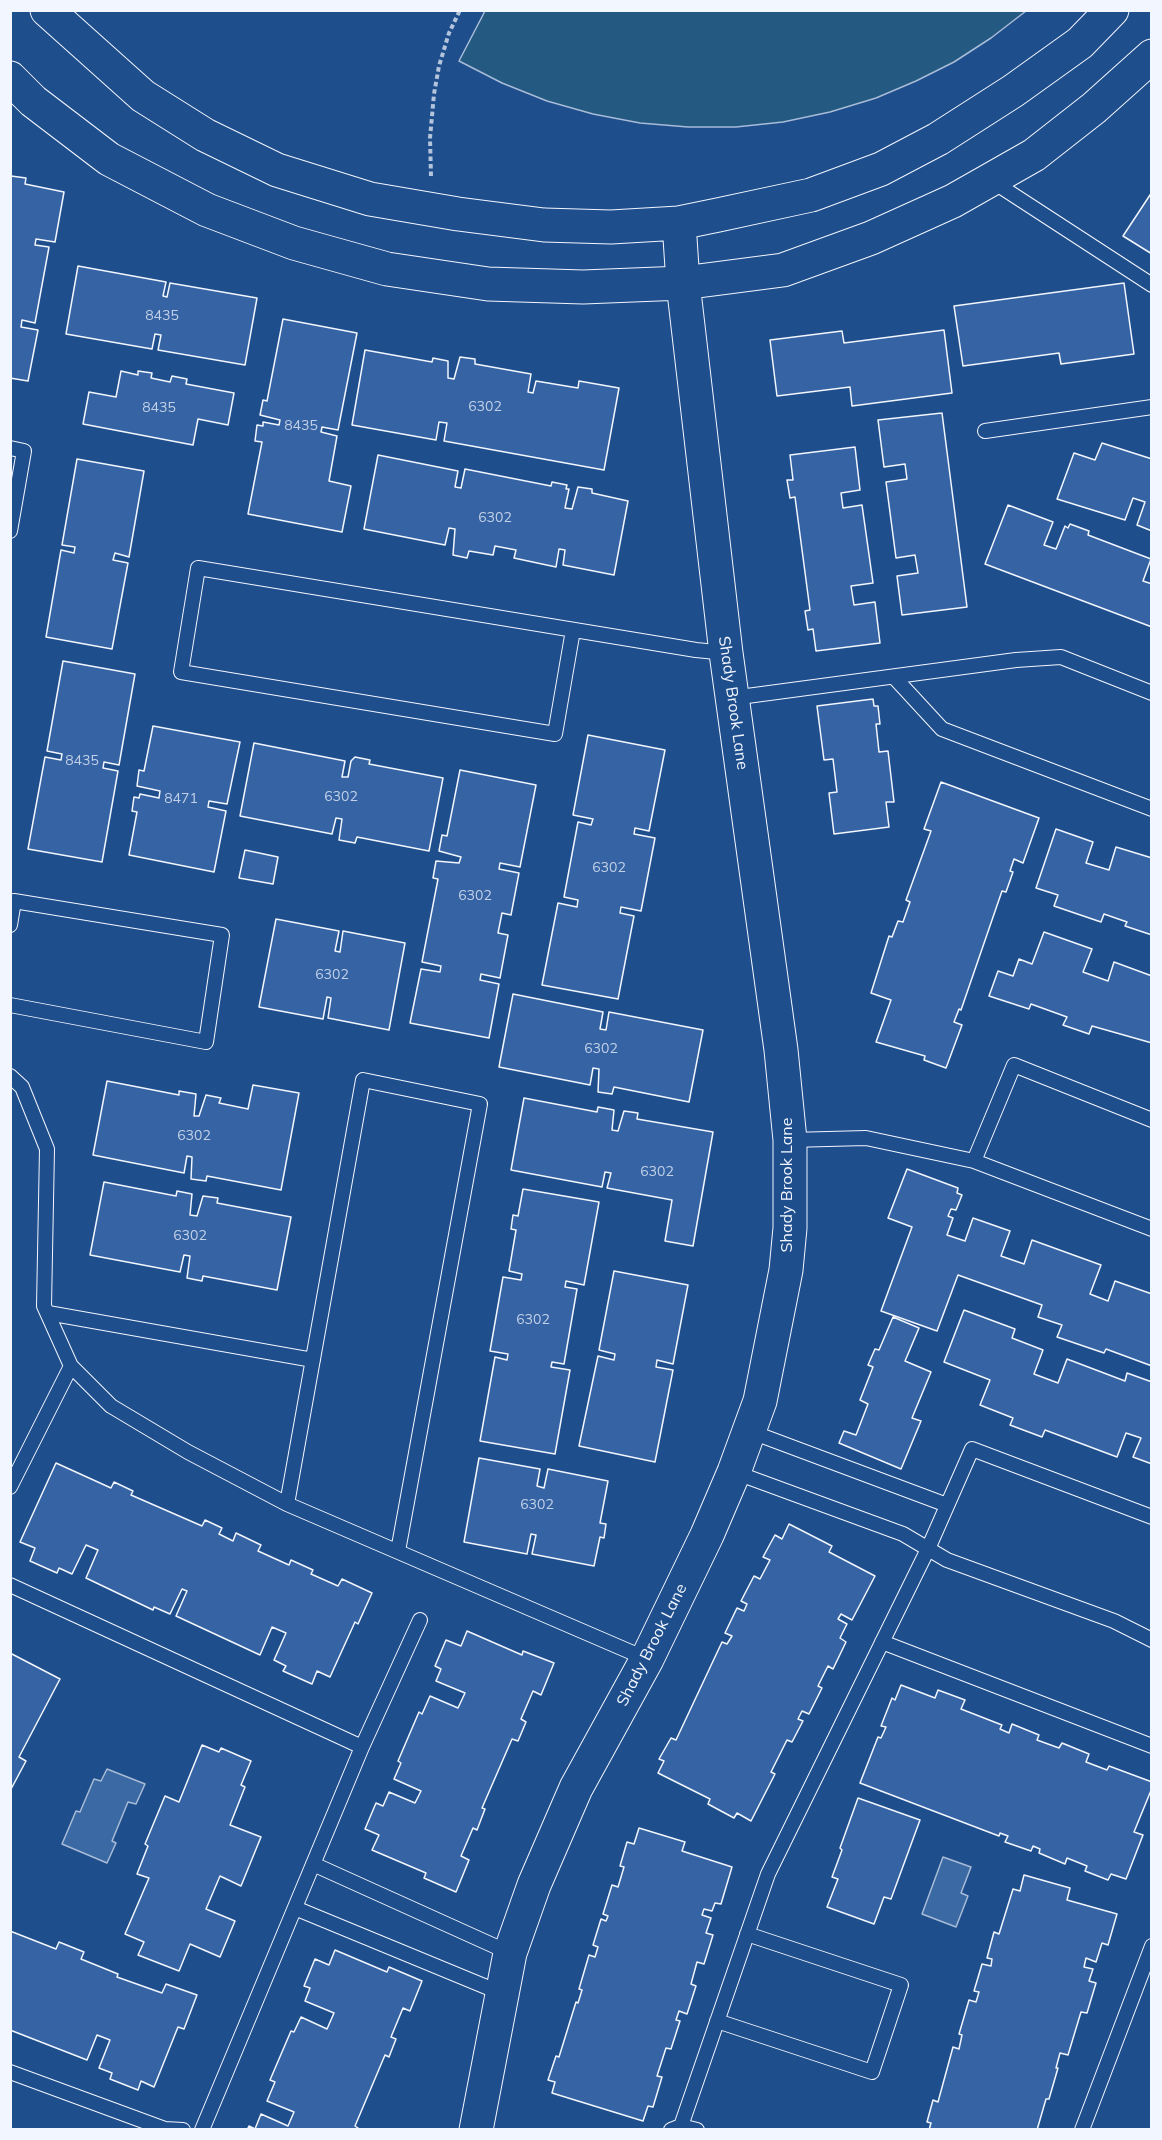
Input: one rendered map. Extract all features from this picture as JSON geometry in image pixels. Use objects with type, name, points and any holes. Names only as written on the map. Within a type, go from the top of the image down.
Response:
[{"type":"street","points":[[47,10],[143,96],[205,135],[277,170],[370,199],[458,214],[544,225],[611,226],[679,223],[811,195],[881,169],[938,139],[1013,91],[1080,42],[1112,10]]},
{"type":"street","points":[[10,78],[33,101],[109,159],[207,210],[294,243],[387,269],[488,284],[583,287],[683,283],[783,270],[871,238],[953,201],[1034,155],[1094,108],[1152,56]]},
{"type":"street","name":"Shady Brook Lane","points":[[476,2130],[510,1953],[534,1885],[576,1788],[647,1659],[707,1535],[734,1472],[760,1401],[786,1270],[790,1228],[790,1140],[781,1050],[726,653],[683,283],[679,223]]},
{"type":"lane","points":[[991,180],[1152,285]]},
{"type":"lane","points":[[985,431],[1152,407]]},
{"type":"lane","points":[[10,448],[24,451],[10,531]]},
{"type":"lane","points":[[573,630],[555,734],[181,672],[198,568],[696,650],[726,653]]},
{"type":"lane","points":[[732,698],[1016,660],[1061,657],[1152,693]]},
{"type":"lane","points":[[894,677],[942,729],[1152,809]]},
{"type":"lane","points":[[10,925],[14,901],[222,935],[206,1042],[10,1005]]},
{"type":"lane","points":[[974,1161],[1014,1065],[1152,1120]]},
{"type":"lane","points":[[10,1076],[22,1087],[47,1149],[44,1306],[71,1366],[111,1406],[188,1452],[287,1504],[647,1659]]},
{"type":"lane","points":[[287,1504],[363,1080],[480,1104],[398,1551]]},
{"type":"lane","points":[[790,1140],[866,1138],[974,1161],[1152,1229]]},
{"type":"lane","points":[[48,1313],[313,1360]]},
{"type":"lane","points":[[10,1487],[71,1366]]},
{"type":"lane","points":[[749,1431],[947,1505]]},
{"type":"lane","points":[[697,2130],[676,2128],[717,2021],[768,1874],[928,1549],[972,1449],[1152,1517]]},
{"type":"lane","points":[[734,1472],[903,1534],[947,1560],[1114,1621],[1152,1640]]},
{"type":"lane","points":[[10,1585],[362,1747]]},
{"type":"lane","points":[[202,2130],[362,1747],[420,1620]]},
{"type":"lane","points":[[882,1642],[1152,1746]]},
{"type":"lane","points":[[313,1864],[510,1953]]},
{"type":"lane","points":[[295,1908],[501,1994]]},
{"type":"lane","points":[[717,2021],[872,2072],[901,1985],[747,1934]]},
{"type":"lane","points":[[1082,2130],[1152,1946]]},
{"type":"lane","points":[[10,2072],[165,2129],[183,2130]]},
{"type":"path","points":[[431,183],[430,138],[434,94],[439,66],[449,33],[460,10]]},
{"type":"shaded area","points":[[485,11],[1026,11],[991,38],[954,62],[876,98],[830,112],[783,122],[736,127],[688,127],[640,123],[593,114],[547,101],[502,83],[459,61]]},
{"type":"shaded area","points":[[107,1769],[145,1784],[136,1804],[128,1802],[112,1841],[116,1843],[107,1863],[62,1844],[76,1811],[80,1812],[94,1779],[101,1781]]},
{"type":"shaded area","points":[[943,1857],[971,1867],[961,1893],[968,1896],[956,1927],[922,1914]]},
{"type":"building","points":[[11,176],[26,178],[25,184],[64,192],[55,242],[36,239],[35,245],[49,247],[35,323],[22,320],[21,327],[38,330],[28,381],[10,378]]},
{"type":"building","points":[[1152,192],[1152,254],[1123,236]]},
{"type":"building","points":[[78,266],[166,282],[163,296],[167,297],[170,283],[257,298],[245,365],[158,350],[161,335],[155,334],[152,349],[66,334]]},
{"type":"building","points":[[1124,283],[1134,354],[1061,364],[1059,353],[963,366],[954,306]]},
{"type":"building","points":[[283,319],[357,333],[338,430],[322,427],[321,432],[337,436],[329,481],[351,486],[342,532],[248,514],[262,442],[255,441],[257,425],[263,426],[263,422],[279,425],[280,420],[260,415],[263,400],[267,401]]},
{"type":"building","points":[[944,330],[952,393],[852,406],[850,387],[777,396],[770,340],[842,331],[844,343]]},
{"type":"building","points":[[365,350],[432,362],[433,358],[448,361],[448,378],[454,379],[460,357],[475,359],[475,364],[531,374],[528,392],[533,393],[536,381],[578,388],[579,381],[619,388],[604,470],[444,441],[447,423],[439,422],[436,440],[352,425]]},
{"type":"building","points":[[121,371],[138,375],[138,371],[152,373],[151,378],[170,382],[172,376],[187,379],[186,384],[234,393],[228,425],[198,419],[193,445],[83,424],[89,392],[116,397]]},
{"type":"building","points":[[942,413],[967,607],[902,615],[897,576],[918,573],[915,555],[896,558],[886,482],[907,479],[905,464],[884,467],[878,420]]},
{"type":"building","points":[[1102,443],[1152,459],[1152,531],[1137,525],[1145,502],[1133,498],[1125,520],[1057,499],[1074,453],[1095,460]]},
{"type":"building","points":[[855,447],[860,490],[841,493],[843,508],[862,505],[873,583],[851,586],[854,605],[875,602],[880,643],[816,651],[813,629],[808,630],[805,611],[810,610],[795,497],[790,498],[787,480],[793,480],[790,455]]},
{"type":"building","points":[[378,455],[458,471],[455,487],[461,488],[465,469],[551,486],[552,482],[567,485],[566,489],[569,489],[565,508],[572,509],[578,487],[592,489],[592,493],[628,501],[614,575],[563,565],[565,550],[559,549],[556,567],[514,558],[516,550],[495,546],[493,555],[469,551],[467,558],[453,555],[455,529],[449,528],[445,545],[364,529]]},
{"type":"building","points":[[77,459],[144,471],[129,557],[115,553],[113,560],[128,563],[112,649],[46,637],[61,550],[74,553],[75,547],[62,545]]},
{"type":"building","points":[[1008,505],[1053,522],[1044,545],[1056,549],[1065,526],[1068,528],[1070,524],[1089,531],[1088,535],[1151,559],[1143,581],[1152,584],[1152,627],[985,564]]},
{"type":"building","points":[[63,661],[135,674],[119,765],[104,762],[103,768],[118,771],[102,862],[28,849],[45,757],[61,760],[62,754],[47,751]]},
{"type":"building","points":[[873,699],[874,706],[878,706],[880,724],[876,724],[879,752],[888,751],[894,802],[886,802],[889,827],[834,834],[829,793],[837,792],[833,759],[824,760],[817,706]]},
{"type":"building","points":[[153,726],[240,742],[227,804],[209,801],[208,807],[226,811],[214,872],[129,855],[137,812],[132,811],[134,797],[139,798],[140,794],[159,798],[160,791],[137,786],[139,770],[144,771]]},
{"type":"building","points":[[588,735],[665,750],[649,831],[635,828],[634,834],[655,838],[641,911],[621,907],[620,913],[634,916],[618,999],[542,985],[558,903],[577,907],[578,900],[564,897],[578,822],[591,825],[593,819],[573,815]]},
{"type":"building","points":[[254,743],[345,761],[342,777],[348,777],[351,761],[355,757],[370,760],[369,764],[443,778],[429,851],[357,837],[355,843],[339,840],[342,819],[336,818],[332,834],[240,816]]},
{"type":"building","points":[[460,770],[536,785],[520,867],[500,863],[499,869],[519,873],[511,915],[502,913],[498,933],[508,935],[500,978],[481,974],[480,980],[499,984],[489,1038],[410,1023],[421,969],[440,972],[441,966],[422,962],[438,879],[433,878],[436,861],[459,863],[461,857],[439,851],[442,835],[447,836]]},
{"type":"building","points":[[941,782],[1039,818],[1023,863],[1014,859],[1010,871],[1013,872],[1006,892],[1002,891],[961,1010],[959,1009],[954,1022],[962,1025],[946,1068],[924,1060],[925,1056],[876,1042],[891,1000],[871,993],[889,936],[892,937],[898,921],[903,922],[910,902],[906,900],[931,831],[924,829]]},
{"type":"building","points":[[1056,829],[1093,842],[1086,863],[1109,870],[1116,847],[1152,858],[1152,935],[1125,926],[1127,922],[1104,914],[1101,922],[1054,906],[1058,895],[1036,888]]},
{"type":"building","points":[[245,850],[278,857],[273,884],[239,878]]},
{"type":"building","points":[[276,919],[339,931],[335,951],[340,952],[343,931],[405,943],[389,1030],[328,1018],[331,998],[327,997],[323,1019],[259,1007]]},
{"type":"building","points":[[1044,932],[1092,949],[1083,972],[1108,981],[1114,962],[1152,976],[1152,1043],[1092,1026],[1089,1034],[1063,1025],[1067,1017],[1031,1004],[1029,1009],[989,996],[998,971],[1013,976],[1019,959],[1032,964]]},
{"type":"building","points":[[513,994],[603,1012],[600,1029],[606,1030],[609,1012],[703,1030],[689,1102],[614,1087],[612,1094],[598,1092],[599,1069],[593,1068],[590,1085],[499,1067]]},
{"type":"building","points":[[107,1081],[179,1095],[179,1091],[196,1094],[194,1116],[199,1116],[206,1095],[221,1098],[219,1103],[248,1109],[253,1085],[299,1093],[281,1190],[207,1176],[206,1181],[191,1179],[192,1157],[187,1156],[184,1173],[93,1155]]},
{"type":"building","points":[[524,1098],[597,1112],[598,1107],[614,1110],[612,1130],[618,1131],[624,1111],[638,1113],[637,1119],[713,1132],[693,1246],[665,1241],[672,1200],[607,1188],[611,1173],[605,1172],[602,1187],[511,1170]]},
{"type":"building","points":[[907,1169],[958,1188],[957,1193],[962,1195],[956,1210],[951,1209],[948,1216],[953,1218],[947,1235],[965,1241],[973,1218],[1010,1231],[1001,1256],[1024,1264],[1032,1240],[1101,1265],[1090,1294],[1108,1301],[1115,1281],[1152,1294],[1152,1366],[1106,1349],[1104,1353],[1057,1337],[1062,1325],[1038,1317],[1042,1305],[958,1275],[937,1331],[881,1311],[912,1227],[888,1218]]},
{"type":"building","points":[[104,1182],[176,1196],[177,1191],[192,1194],[190,1215],[197,1216],[203,1196],[218,1198],[217,1203],[291,1217],[277,1290],[203,1276],[202,1281],[187,1278],[190,1256],[184,1255],[180,1272],[90,1255]]},
{"type":"building","points":[[523,1189],[599,1202],[584,1285],[566,1281],[565,1287],[577,1289],[564,1364],[552,1362],[551,1367],[570,1370],[555,1454],[480,1441],[495,1357],[507,1360],[508,1354],[490,1351],[503,1277],[521,1280],[522,1274],[509,1271],[516,1230],[511,1229],[513,1215],[518,1216]]},
{"type":"building","points":[[614,1271],[688,1285],[673,1364],[657,1360],[656,1367],[673,1370],[655,1462],[579,1446],[598,1356],[614,1360],[615,1354],[599,1350]]},
{"type":"building","points":[[964,1310],[1015,1329],[1012,1338],[1043,1350],[1034,1374],[1058,1383],[1067,1359],[1125,1381],[1127,1373],[1152,1382],[1152,1464],[1133,1457],[1141,1438],[1126,1433],[1117,1457],[1045,1430],[1042,1437],[1010,1425],[1013,1418],[980,1405],[990,1380],[944,1362]]},
{"type":"building","points":[[893,1317],[919,1328],[905,1361],[931,1372],[912,1418],[921,1421],[901,1469],[839,1443],[844,1431],[856,1435],[868,1404],[860,1400],[873,1367],[868,1365],[875,1349],[879,1350]]},
{"type":"building","points":[[479,1458],[540,1469],[537,1486],[544,1488],[548,1469],[608,1481],[600,1523],[606,1524],[604,1538],[600,1537],[594,1566],[532,1554],[536,1535],[531,1534],[527,1554],[464,1542]]},
{"type":"building","points":[[56,1463],[111,1488],[114,1482],[133,1491],[131,1495],[202,1526],[205,1520],[222,1528],[219,1534],[233,1541],[236,1533],[261,1545],[258,1551],[289,1565],[291,1560],[313,1570],[311,1574],[338,1586],[342,1579],[372,1593],[358,1624],[355,1622],[330,1677],[317,1671],[312,1684],[283,1671],[286,1666],[274,1660],[286,1633],[272,1627],[260,1655],[176,1616],[187,1591],[182,1589],[170,1614],[154,1607],[153,1610],[86,1578],[98,1550],[86,1545],[72,1574],[59,1568],[57,1573],[30,1561],[35,1548],[20,1542]]},
{"type":"building","points":[[789,1524],[832,1546],[829,1552],[875,1576],[852,1620],[841,1614],[838,1619],[847,1624],[840,1638],[846,1642],[833,1669],[828,1666],[818,1686],[822,1688],[809,1714],[802,1711],[798,1719],[803,1721],[792,1742],[787,1740],[771,1772],[775,1774],[751,1821],[737,1813],[734,1818],[708,1804],[710,1799],[658,1773],[664,1761],[659,1759],[671,1738],[676,1740],[722,1642],[727,1644],[732,1636],[725,1633],[737,1608],[744,1611],[747,1604],[741,1601],[754,1576],[760,1579],[770,1560],[763,1557],[775,1535],[782,1539]]},
{"type":"building","points":[[467,1631],[522,1655],[523,1651],[554,1663],[541,1695],[533,1691],[521,1719],[526,1722],[518,1741],[512,1739],[482,1808],[485,1809],[477,1830],[473,1828],[461,1856],[469,1860],[456,1892],[424,1878],[426,1873],[372,1850],[379,1835],[365,1829],[376,1803],[383,1806],[389,1792],[415,1803],[421,1791],[394,1779],[401,1763],[398,1761],[419,1712],[422,1714],[430,1696],[458,1708],[465,1693],[436,1681],[441,1669],[435,1666],[446,1640],[461,1646]]},
{"type":"building","points":[[10,1653],[60,1679],[19,1757],[26,1761],[10,1791]]},
{"type":"building","points":[[901,1685],[935,1698],[938,1690],[965,1700],[961,1709],[1002,1725],[1000,1729],[1009,1733],[1012,1724],[1039,1735],[1037,1740],[1059,1748],[1062,1743],[1089,1754],[1086,1762],[1107,1770],[1109,1766],[1152,1782],[1152,1788],[1134,1832],[1143,1835],[1126,1879],[1111,1874],[1108,1880],[1085,1871],[1087,1866],[1067,1858],[1065,1864],[1039,1853],[1040,1849],[1033,1846],[1031,1851],[1005,1842],[1008,1836],[1000,1833],[999,1836],[860,1783],[878,1737],[881,1738],[886,1727],[881,1726],[892,1698],[895,1700]]},
{"type":"building","points":[[202,1745],[219,1752],[221,1748],[251,1761],[241,1785],[245,1787],[230,1825],[261,1837],[241,1886],[220,1876],[206,1909],[235,1921],[220,1957],[190,1944],[179,1971],[138,1955],[144,1942],[125,1934],[149,1878],[137,1874],[148,1846],[145,1844],[165,1796],[179,1802]]},
{"type":"building","points":[[858,1798],[920,1820],[891,1899],[884,1897],[874,1924],[827,1907],[838,1879],[832,1877],[842,1850],[840,1848]]},
{"type":"building","points":[[639,1828],[685,1842],[682,1851],[732,1867],[721,1904],[715,1903],[712,1911],[704,1909],[702,1915],[711,1918],[706,1933],[713,1935],[704,1964],[697,1962],[691,1984],[696,1986],[687,2014],[679,2011],[676,2020],[680,2021],[671,2049],[666,2048],[657,2076],[662,2077],[653,2107],[648,2106],[643,2121],[552,2093],[555,2082],[548,2080],[556,2056],[559,2057],[576,2002],[578,2003],[582,1990],[579,1989],[589,1955],[595,1957],[598,1947],[593,1945],[601,1919],[606,1921],[608,1916],[603,1914],[612,1885],[618,1887],[624,1867],[620,1866],[627,1842],[634,1844]]},
{"type":"building","points":[[1024,1875],[1070,1888],[1067,1900],[1117,1914],[1108,1945],[1102,1943],[1096,1962],[1086,1958],[1084,1967],[1093,1969],[1089,1981],[1096,1983],[1087,2013],[1081,2012],[1068,2055],[1060,2053],[1049,2099],[1046,2099],[1037,2130],[929,2130],[931,2123],[927,2122],[933,2100],[938,2102],[953,2047],[959,2049],[962,2035],[959,2034],[969,2000],[976,2002],[979,1992],[974,1991],[982,1964],[991,1966],[992,1959],[987,1958],[994,1932],[999,1934],[1013,1889],[1020,1891]]},
{"type":"building","points":[[10,1931],[56,1949],[59,1942],[84,1952],[81,1959],[118,1974],[117,1977],[162,1993],[166,1984],[197,1995],[184,2029],[178,2027],[154,2087],[141,2081],[138,2090],[110,2079],[112,2073],[99,2068],[110,2040],[97,2035],[87,2060],[10,2030]]},
{"type":"building","points":[[335,1950],[387,1972],[389,1967],[422,1981],[410,2011],[403,2008],[391,2037],[396,2039],[389,2057],[385,2055],[355,2126],[361,2130],[247,2130],[249,2126],[255,2129],[261,2114],[288,2126],[294,2112],[267,2101],[275,2082],[270,2080],[291,2031],[294,2032],[301,2017],[327,2029],[334,2013],[305,2001],[310,1988],[304,1986],[315,1959],[329,1965]]}]
